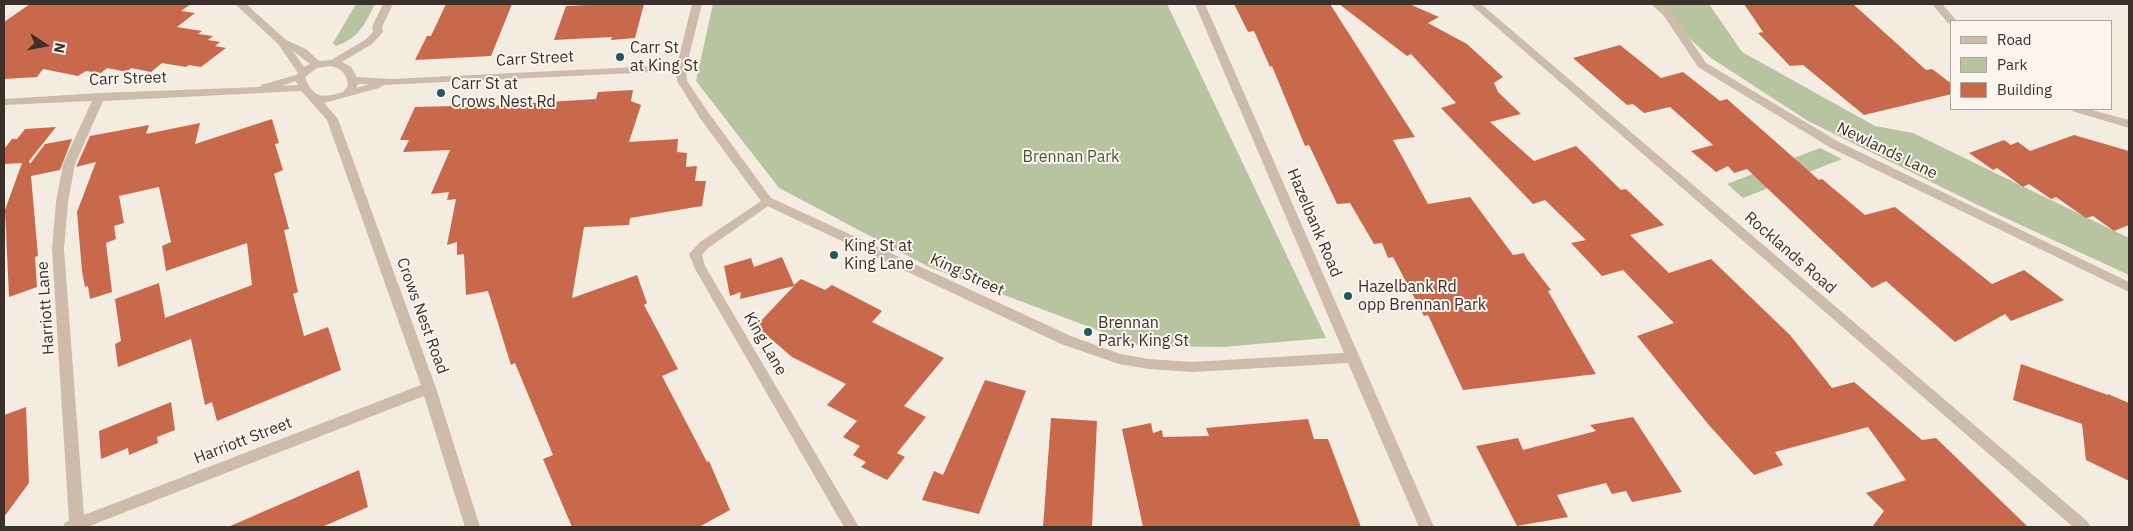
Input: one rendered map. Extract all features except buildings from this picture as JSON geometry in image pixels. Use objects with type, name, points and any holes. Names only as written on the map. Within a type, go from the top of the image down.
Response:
[{"type":"street","points":[[240,4],[282,42],[302,75],[304,88],[315,99],[322,100],[343,96]]},
{"type":"street","points":[[302,75],[370,41],[378,32],[377,27],[388,4]]},
{"type":"street","name":"King Street","points":[[697,4],[682,68],[682,81],[704,115],[767,201],[1066,340],[1119,359],[1149,364],[1192,367],[1352,357]]},
{"type":"street","name":"Rocklands Road","points":[[1475,4],[2084,527]]},
{"type":"street","name":"Newlands Lane","points":[[1661,4],[1702,65],[1835,145],[2129,287]]},
{"type":"street","points":[[1937,4],[1951,20]]},
{"type":"street","name":"Hazelbank Road","points":[[1202,9],[1426,527]]},
{"type":"street","points":[[282,42],[324,63],[344,66],[351,74],[353,80],[351,89],[343,96],[332,119]]},
{"type":"street","name":"Carr Street","points":[[353,80],[391,82],[682,68]]},
{"type":"street","name":"Carr Street","points":[[253,91],[302,75]]},
{"type":"street","name":"Carr Street","points":[[343,96],[391,82]]},
{"type":"street","name":"Carr Street","points":[[4,102],[100,96],[304,88]]},
{"type":"street","name":"Harriott Lane","points":[[73,526],[58,249],[62,202],[69,164],[100,96]]},
{"type":"street","name":"Crows Nest Road","points":[[315,99],[332,119],[429,388],[473,527]]},
{"type":"street","points":[[2080,110],[2129,124]]},
{"type":"street","name":"King Lane","points":[[767,201],[704,244],[695,254],[699,266],[852,527]]},
{"type":"street","name":"Harriott Street","points":[[73,526],[429,388]]},
{"type":"green space","points":[[356,4],[375,4],[360,30],[344,43],[336,46],[333,43]]},
{"type":"green space","name":"Brennan Park","points":[[713,4],[1167,4],[1326,338],[1223,347],[1140,346],[927,266],[779,188],[696,81]]},
{"type":"green space","points":[[1651,4],[1709,4],[1742,52],[1875,126],[1913,133],[2129,238],[2129,275],[1984,208],[1808,121],[1711,58]]},
{"type":"green space","points":[[1820,148],[1842,159],[1743,198],[1727,184]]},
{"type":"place","name":"Carr St at King St","points":[[620,57]]},
{"type":"place","name":"Carr St at Crows Nest Rd","points":[[441,93]]},
{"type":"place","name":"King St at King Lane","points":[[834,255]]},
{"type":"place","name":"Hazelbank Rd opp Brennan Park","points":[[1348,296]]},
{"type":"place","name":"Brennan Park, King St","points":[[1088,332]]}]
